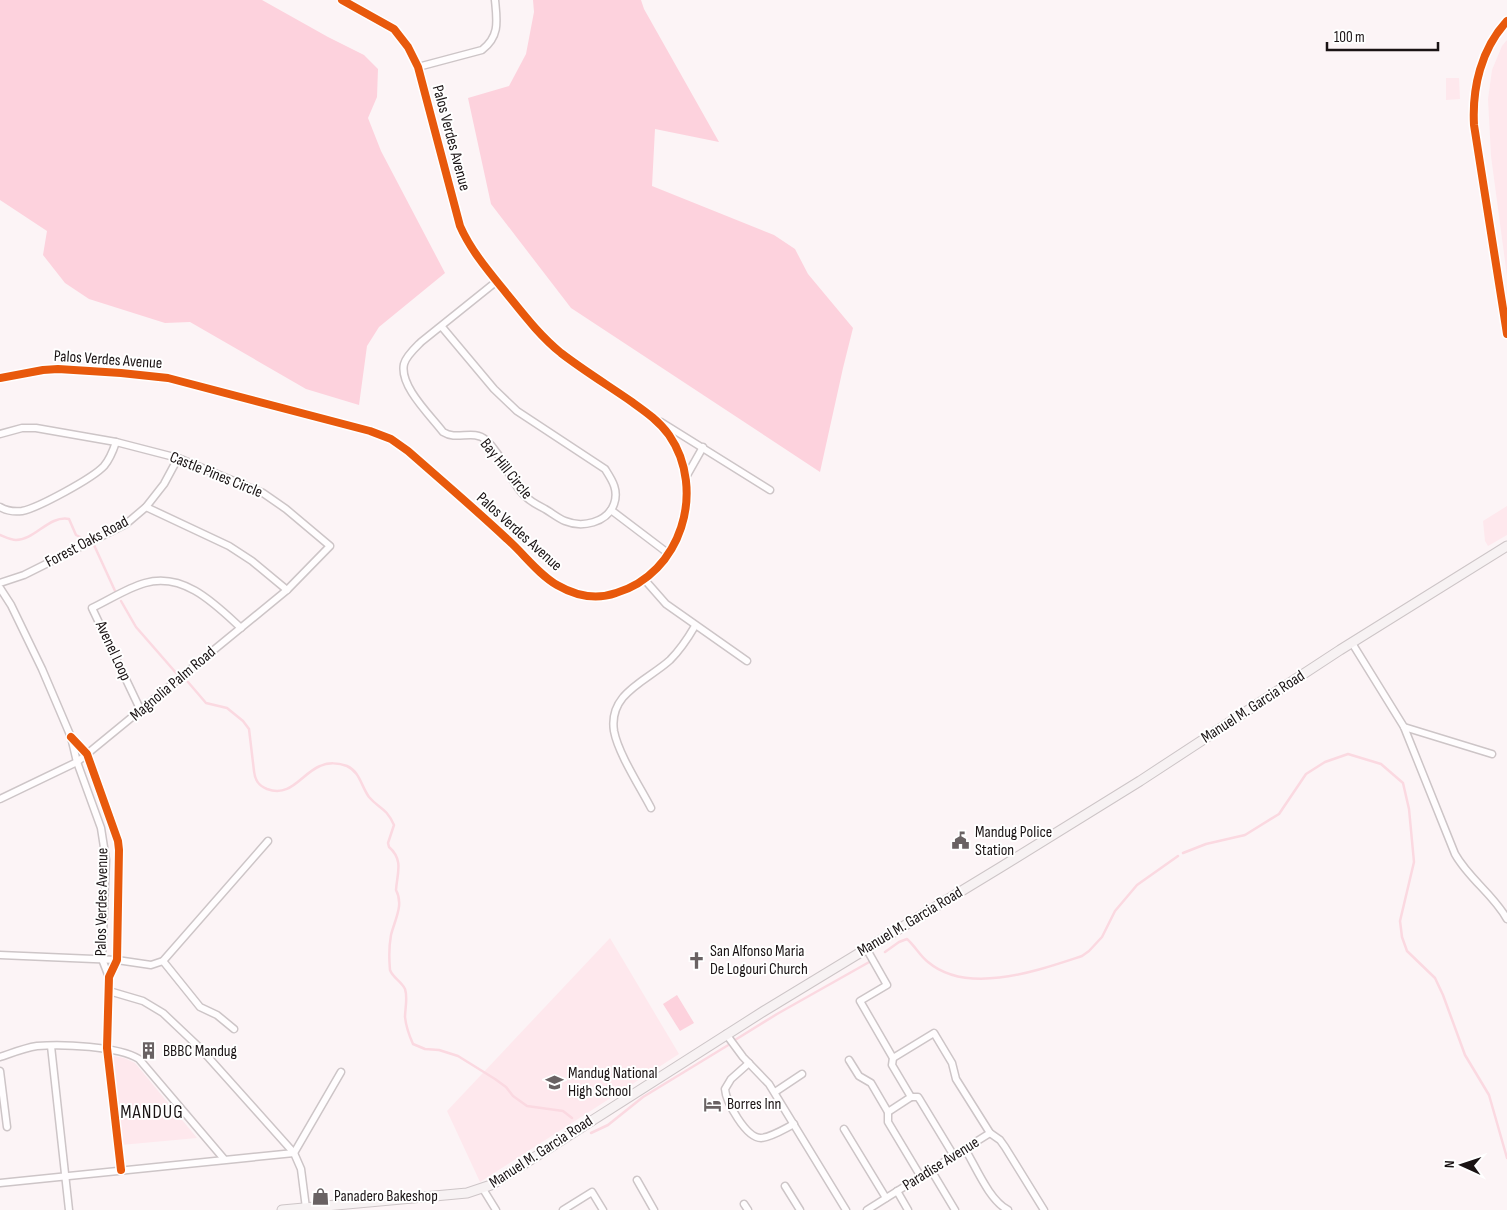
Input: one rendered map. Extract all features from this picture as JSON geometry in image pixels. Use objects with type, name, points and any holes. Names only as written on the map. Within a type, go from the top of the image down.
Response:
[{"type":"main road","name":"Manuel M. Garcia Road","points":[[282,1210],[338,1207],[467,1193],[483,1188],[506,1176],[588,1121],[726,1034],[1001,867],[1507,546]]},
{"type":"street","name":"Palos Verdes Avenue","points":[[0,378],[58,369],[168,378],[370,431],[390,439],[408,450],[508,539],[556,585],[585,596],[609,596],[622,592],[644,579],[669,554],[678,538],[684,515],[686,476],[681,457],[670,436],[658,420],[561,353],[544,339],[497,281],[467,240],[460,226],[418,67],[408,47],[394,29],[342,0]]},
{"type":"street","points":[[418,67],[482,50],[489,44],[494,38],[497,17],[495,0]]},
{"type":"street","points":[[1507,21],[1486,52],[1480,70],[1473,109],[1507,334]]},
{"type":"street","name":"Bay Hill Circle","points":[[497,281],[416,347],[404,364],[405,380],[411,391],[443,432],[449,436],[477,435],[488,442],[524,496],[565,521],[578,524],[601,520],[611,510]]},
{"type":"street","points":[[442,327],[494,389],[517,411],[605,469],[616,490],[615,501],[611,510],[669,554]]},
{"type":"street","points":[[658,420],[770,490]]},
{"type":"street","name":"Castle Pines Circle","points":[[0,434],[22,428],[36,428],[116,442],[178,458],[263,493],[286,509],[330,546]]},
{"type":"street","points":[[0,507],[6,510],[23,510],[91,478],[106,464],[116,442]]},
{"type":"street","points":[[686,476],[703,447]]},
{"type":"street","name":"Forest Oaks Road","points":[[0,583],[24,575],[126,524],[146,507],[164,484],[178,458]]},
{"type":"street","points":[[146,507],[229,546],[252,561],[287,590]]},
{"type":"street","name":"Magnolia Palm Road","points":[[0,799],[77,762],[88,754],[287,590],[330,546]]},
{"type":"street","points":[[644,579],[666,604],[747,661]]},
{"type":"street","name":"Avenel Loop","points":[[141,711],[92,608],[142,584],[155,581],[167,582],[183,585],[196,591],[210,600],[241,628]]},
{"type":"street","name":"Palos Verdes Avenue","points":[[0,588],[42,669],[71,737],[77,762],[101,828],[106,860],[102,959],[110,977]]},
{"type":"street","points":[[651,808],[621,750],[614,732],[617,706],[623,696],[681,648],[695,626]]},
{"type":"street","points":[[1352,643],[1404,727],[1455,854],[1462,865],[1500,906],[1507,919]]},
{"type":"street","points":[[1404,727],[1492,754]]},
{"type":"street","name":"Palos Verdes Avenue","points":[[71,737],[88,754],[118,841],[120,860],[116,960],[110,977],[107,1048],[121,1170]]},
{"type":"street","points":[[0,954],[116,960],[151,965],[163,961],[268,841]]},
{"type":"street","points":[[104,922],[118,922]]},
{"type":"street","points":[[866,948],[886,985],[860,1001],[893,1058],[892,1065],[911,1097]]},
{"type":"street","points":[[163,961],[200,1007],[217,1015],[234,1029]]},
{"type":"street","points":[[109,991],[143,1001],[168,1018],[200,1048],[294,1153],[301,1170],[306,1208]]},
{"type":"street","points":[[893,1058],[934,1033],[952,1063],[956,1078],[990,1133],[1005,1146],[1044,1210]]},
{"type":"street","points":[[726,1034],[749,1063],[764,1077],[846,1210]]},
{"type":"street","points":[[51,1046],[69,1210]]},
{"type":"street","points":[[0,1057],[26,1049],[51,1046],[107,1048],[131,1054],[138,1059],[224,1160]]},
{"type":"street","points":[[849,1060],[859,1076],[871,1083],[888,1112],[888,1122],[921,1176]]},
{"type":"street","points":[[749,1063],[731,1079],[725,1089],[743,1125],[750,1134],[761,1138],[794,1124]]},
{"type":"street","points":[[0,1071],[7,1127]]},
{"type":"street","points":[[294,1153],[340,1072]]},
{"type":"street","points":[[774,1092],[802,1074]]},
{"type":"street","points":[[888,1112],[911,1097],[918,1098],[954,1156]]},
{"type":"street","points":[[844,1129],[886,1198]]},
{"type":"street","name":"Paradise Avenue","points":[[867,1210],[990,1133]]},
{"type":"street","points":[[965,1149],[992,1196],[1000,1205],[1008,1210]]},
{"type":"street","points":[[0,1183],[294,1153]]},
{"type":"street","points":[[931,1170],[956,1210]]},
{"type":"street","points":[[637,1180],[654,1210]]},
{"type":"street","points":[[785,1186],[800,1210]]},
{"type":"street","points":[[483,1188],[496,1210]]},
{"type":"street","points":[[897,1191],[908,1210]]},
{"type":"street","points":[[563,1210],[592,1192],[602,1210]]},
{"type":"shaded area","points":[[0,0],[262,0],[364,55],[378,69],[377,97],[368,118],[381,151],[445,273],[379,327],[367,346],[359,405],[306,389],[190,322],[165,323],[89,299],[65,283],[43,255],[47,231],[0,200]]},
{"type":"shaded area","points":[[533,0],[641,0],[644,9],[719,142],[655,129],[652,186],[774,235],[795,249],[808,274],[853,328],[820,472],[571,308],[491,204],[468,98],[509,86],[526,54],[534,12]]},
{"type":"shaded area","points":[[1507,40],[1507,276],[1491,156],[1488,99],[1492,70],[1502,46]]},
{"type":"shaded area","points":[[1446,78],[1459,78],[1460,99],[1446,100]]},
{"type":"shaded area","points":[[1507,506],[1507,535],[1488,546],[1485,541],[1483,521]]},
{"type":"shaded area","name":"Mandug National High School","points":[[610,938],[679,1054],[480,1182],[447,1111]]},
{"type":"shaded area","points":[[677,995],[694,1023],[680,1031],[663,1004]]},
{"type":"shaded area","points":[[113,1056],[135,1063],[197,1138],[121,1145]]},
{"type":"waterway","points":[[0,535],[14,540],[23,539],[48,524],[62,519],[69,519],[76,535],[84,539]]},
{"type":"waterway","points":[[94,545],[116,593]]},
{"type":"waterway","points":[[121,601],[136,627],[177,674]]},
{"type":"waterway","points":[[188,682],[206,703],[227,708],[243,721],[249,729],[254,774],[261,786],[275,791],[283,790],[289,788],[320,766],[330,763],[344,765],[355,772],[369,797],[391,819],[394,825],[388,843],[398,862],[396,890],[399,907],[390,939],[390,970],[406,992],[405,1021],[413,1044],[425,1049],[439,1050],[458,1056],[495,1079],[527,1106],[563,1111],[572,1118]]},
{"type":"waterway","points":[[1183,853],[1206,844],[1245,835],[1279,814],[1306,774],[1325,762],[1348,754],[1381,764],[1403,783],[1409,809],[1414,862],[1400,921],[1402,937],[1407,951],[1435,978],[1465,1055],[1489,1095],[1507,1158]]},
{"type":"waterway","points":[[885,952],[907,939],[925,960],[944,972],[963,977],[983,979],[1025,973],[1082,956],[1102,937],[1115,911],[1137,885],[1178,856]]},
{"type":"waterway","points":[[735,1040],[871,961]]},
{"type":"waterway","points":[[591,1133],[608,1125],[643,1097],[730,1044]]},
{"type":"cycle path","points":[[0,378],[58,369],[168,378],[370,431],[391,439],[408,451],[495,528],[531,564],[564,589],[586,596],[609,595],[638,583],[657,568],[671,549],[681,528],[686,504],[686,480],[680,457],[669,435],[647,413],[578,366],[553,346],[526,317],[481,262],[460,226],[418,67],[408,47],[394,29],[342,0]]},
{"type":"cycle path","points":[[1507,21],[1498,32],[1485,56],[1477,83],[1474,111],[1474,125],[1507,334]]},
{"type":"cycle path","points":[[71,737],[87,754],[118,841],[117,960],[109,977],[107,1048],[121,1170]]},
{"type":"place","name":"Mandug Police Station","points":[[961,841]]},
{"type":"place","name":"San Alfonso Maria De Logouri Church","points":[[696,960]]},
{"type":"place","name":"BBBC Mandug","points":[[149,1051]]},
{"type":"place","name":"Mandug National High School","points":[[554,1082]]},
{"type":"place","name":"Borres Inn","points":[[713,1104]]},
{"type":"place","name":"Panadero Bakeshop","points":[[320,1196]]},
{"type":"district","name":"MANDUG","points":[[152,1112]]}]
